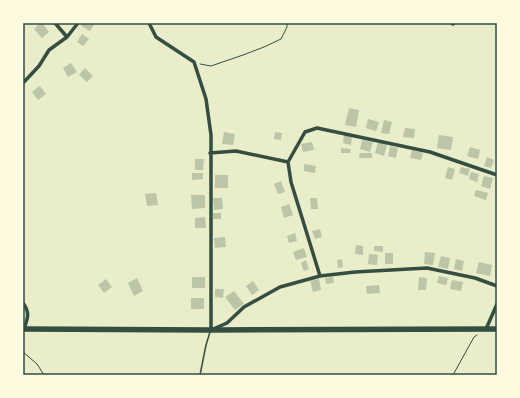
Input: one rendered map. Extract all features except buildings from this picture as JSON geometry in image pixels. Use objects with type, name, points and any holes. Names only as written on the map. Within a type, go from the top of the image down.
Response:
[{"type":"main road","points":[[24,329],[497,329]]},
{"type":"street","points":[[55,23],[66,37]]},
{"type":"street","points":[[23,83],[39,66],[49,50],[66,37],[78,23]]},
{"type":"street","points":[[149,23],[156,37],[194,62],[206,99],[211,135],[211,330],[227,323],[244,307],[280,287],[320,276],[355,272],[427,268],[475,278],[497,286]]},
{"type":"street","points":[[320,276],[291,182],[288,162],[305,132],[317,128],[430,152],[497,176]]},
{"type":"street","points":[[210,153],[236,151],[288,162]]},
{"type":"street","points":[[23,303],[27,308],[28,315],[24,329]]},
{"type":"street","points":[[486,329],[497,304]]},
{"type":"lane","points":[[200,375],[206,345],[211,330]]},
{"type":"path","points":[[194,62],[211,66],[243,56],[281,39],[288,23]]},
{"type":"path","points":[[454,375],[474,337],[486,329]]},
{"type":"path","points":[[23,352],[36,364],[44,375]]}]
